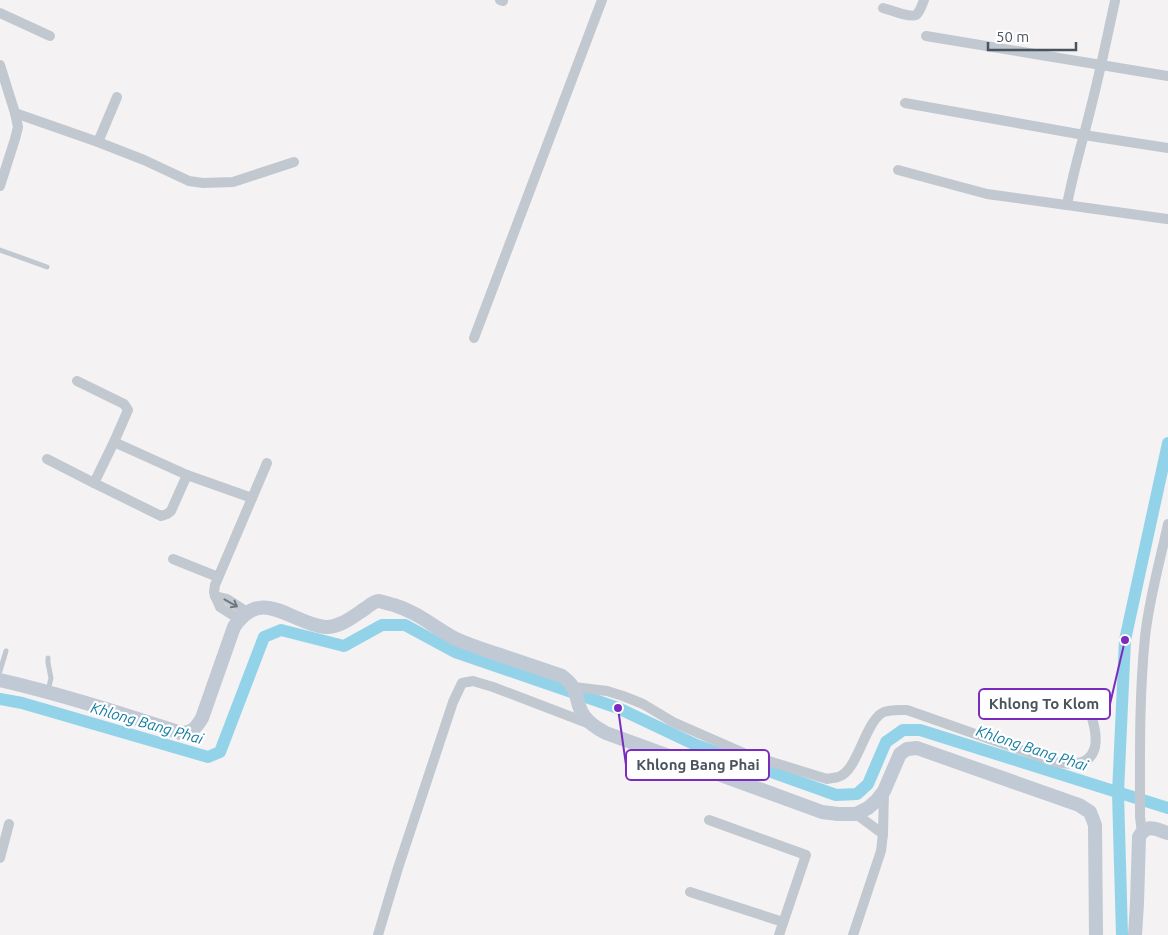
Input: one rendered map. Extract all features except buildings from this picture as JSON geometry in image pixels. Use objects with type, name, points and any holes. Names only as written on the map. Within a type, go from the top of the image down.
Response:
[{"type":"street","points":[[474,338],[602,0]]},
{"type":"street","points":[[883,8],[915,16],[924,0]]},
{"type":"street","points":[[1067,205],[1102,64],[1115,0]]},
{"type":"street","points":[[0,13],[50,36]]},
{"type":"street","points":[[926,36],[1168,76]]},
{"type":"street","points":[[0,65],[18,127],[0,184]]},
{"type":"street","points":[[98,142],[117,97]]},
{"type":"street","points":[[905,103],[1168,148]]},
{"type":"street","points":[[15,112],[144,160],[189,181],[203,183],[233,182],[294,162]]},
{"type":"street","points":[[898,170],[987,194],[1167,219]]},
{"type":"street","points":[[77,381],[124,404],[128,410],[94,483]]},
{"type":"street","points":[[114,442],[187,475],[252,498]]},
{"type":"street","points":[[47,459],[161,516],[171,512],[187,475]]},
{"type":"street","points":[[243,616],[227,599],[215,596],[215,585],[267,463]]},
{"type":"street","points":[[1142,832],[1140,817],[1140,721],[1146,636],[1168,524]]},
{"type":"street","points":[[173,559],[218,577]]},
{"type":"street","points":[[0,680],[111,710],[181,732],[189,732],[197,727],[202,718],[234,627],[243,616],[258,608],[268,607],[312,624],[328,627],[348,620],[375,602],[384,602],[402,607],[429,621],[454,638],[473,646],[562,676],[570,682],[584,716],[593,726]]},
{"type":"street","points":[[378,935],[398,868],[454,702],[462,683],[473,680],[593,726],[606,733],[822,812],[856,814],[868,808],[884,791],[900,754],[908,749],[917,748],[1080,805],[1090,812],[1095,825],[1096,935]]},
{"type":"street","points":[[576,694],[606,691],[623,696],[643,704],[673,722],[746,754],[827,779],[840,777],[846,773],[875,720],[883,713],[891,710],[907,710],[1055,762],[1078,764],[1087,760],[1093,753],[1095,746],[1094,725],[1085,696]]},
{"type":"street","points":[[853,935],[881,851],[884,791]]},
{"type":"street","points":[[856,814],[883,834]]},
{"type":"street","points":[[709,820],[806,854],[779,935]]},
{"type":"street","points":[[0,858],[10,824]]},
{"type":"street","points":[[1135,935],[1138,837],[1146,828],[1154,828],[1168,833]]},
{"type":"street","points":[[690,892],[783,922]]},
{"type":"lane","points":[[0,250],[47,266]]},
{"type":"lane","points":[[0,671],[6,651]]},
{"type":"lane","points":[[47,692],[52,678],[48,658]]},
{"type":"waterway","points":[[1122,935],[1118,793],[1125,640],[1168,443]]},
{"type":"waterway","name":"Khlong Bang Phai","points":[[0,699],[22,703],[208,757],[220,752],[264,637],[281,630],[344,646],[382,625],[405,625],[455,652],[618,708],[696,745],[836,795],[857,794],[868,784],[886,742],[903,730],[920,730],[1168,808]]},
{"type":"place","name":"Khlong To Klom","points":[[1125,640]]},
{"type":"place","name":"Khlong Bang Phai","points":[[618,708]]}]
